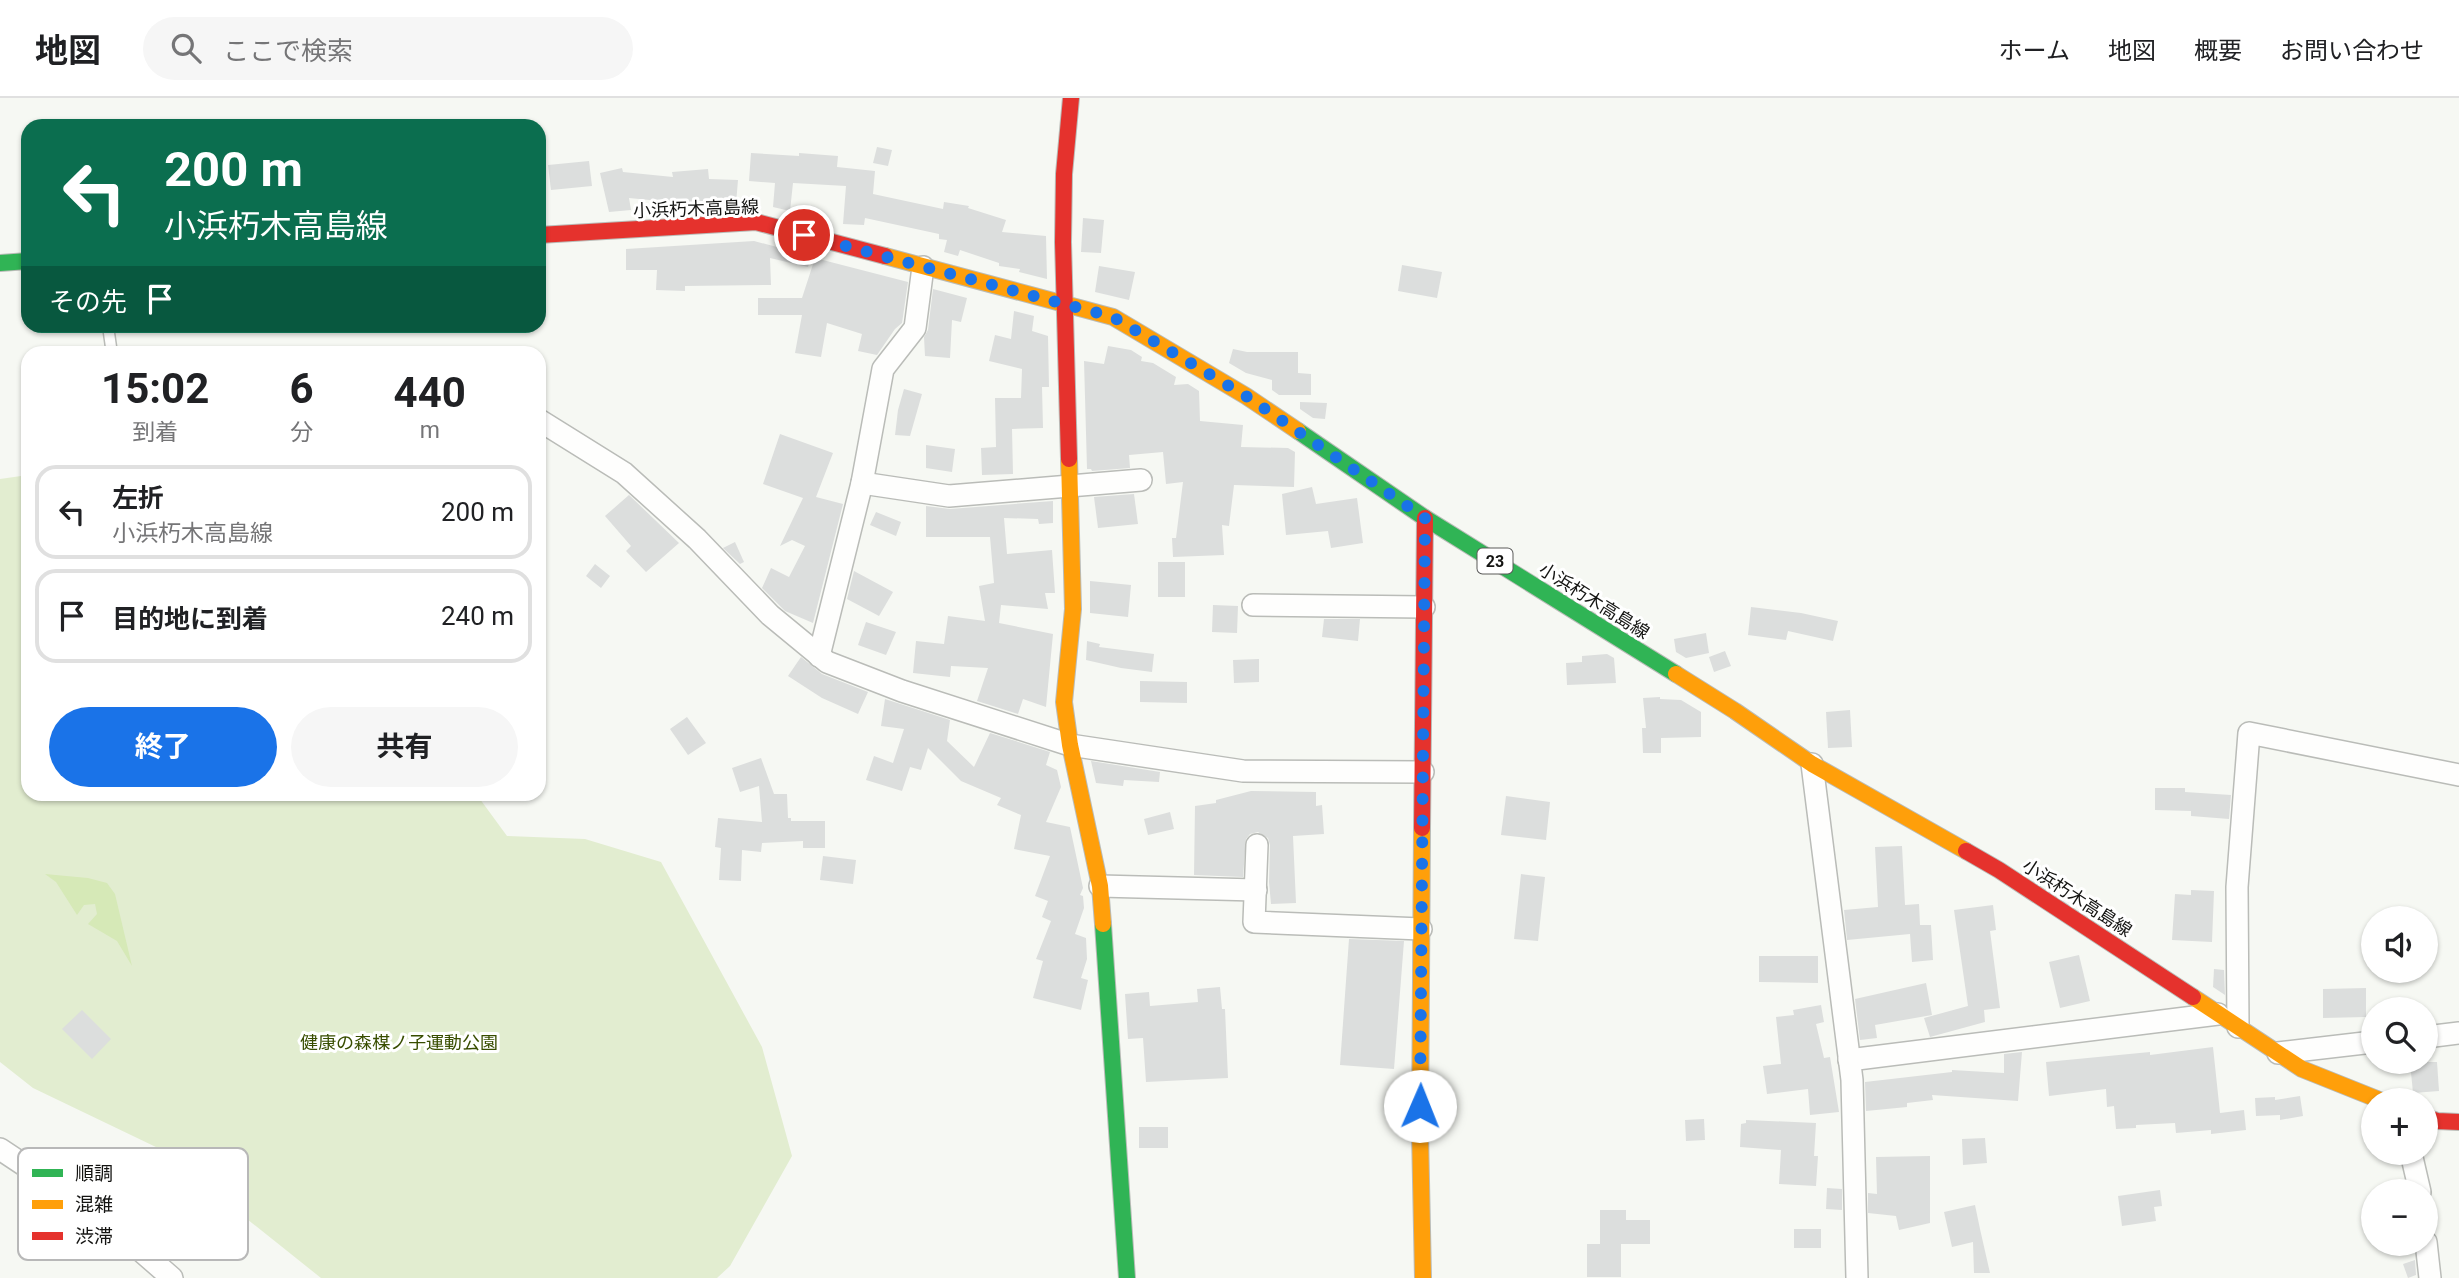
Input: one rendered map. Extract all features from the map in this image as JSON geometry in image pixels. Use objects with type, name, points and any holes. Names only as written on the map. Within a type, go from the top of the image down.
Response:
[{"type":"main road","points":[[1070,98],[1064,174],[1073,609],[1064,702],[1070,745],[1100,886],[1127,1278]]},
{"type":"main road","name":"小浜朽木高島線","points":[[546,235],[756,222],[1113,317],[1224,383],[1425,518],[1735,711],[1812,764],[1999,870],[2302,1069],[2361,1093]]},
{"type":"main road","points":[[0,262],[21,261]]},
{"type":"main road","points":[[1423,1278],[1420,1132],[1425,518]]},
{"type":"main road","points":[[2438,1121],[2459,1122]]},
{"type":"street","points":[[819,656],[862,483],[883,369],[915,328],[923,267]]},
{"type":"street","points":[[546,424],[624,473],[697,539],[770,615],[827,662],[902,691],[1070,745],[1243,771],[1423,772]]},
{"type":"street","points":[[862,483],[948,496],[1141,480]]},
{"type":"street","points":[[1253,605],[1424,607]]},
{"type":"street","points":[[2238,1027],[2237,887],[2249,733],[2459,775]]},
{"type":"street","points":[[1812,764],[1852,1080],[1857,1278]]},
{"type":"street","points":[[1257,845],[1254,922],[1421,929]]},
{"type":"street","points":[[1100,886],[1256,890]]},
{"type":"street","points":[[1849,1060],[2218,1014]]},
{"type":"street","points":[[2438,1036],[2459,1033]]},
{"type":"street","points":[[2278,1053],[2361,1043]]},
{"type":"street","points":[[0,1149],[18,1161]]},
{"type":"street","points":[[2428,1256],[2430,1278]]},
{"type":"street","points":[[151,1260],[172,1278]]},
{"type":"green space","name":"健康の森楳ノ子運動公園","points":[[21,476],[21,801],[481,801],[507,836],[585,839],[661,862],[762,1047],[792,1156],[730,1266],[717,1278],[321,1278],[248,1220],[248,1148],[158,1148],[33,1088],[0,1062],[0,479]]},
{"type":"shaded area","points":[[45,874],[88,878],[107,883],[115,894],[132,966],[117,941],[88,924],[97,914],[95,904],[84,905],[77,915],[56,882]]},
{"type":"building","points":[[877,147],[892,150],[888,166],[873,163]]},
{"type":"building","points":[[751,153],[838,156],[837,167],[875,171],[873,194],[943,209],[944,202],[969,206],[968,208],[1006,220],[1002,232],[1046,236],[1047,279],[1019,272],[1020,269],[999,266],[999,263],[960,250],[958,256],[944,252],[947,240],[939,239],[939,234],[865,218],[864,225],[843,224],[846,186],[793,183],[790,211],[773,207],[775,183],[749,181]]},
{"type":"building","points":[[589,161],[592,186],[551,190],[548,165]]},
{"type":"building","points":[[622,168],[623,172],[673,177],[672,172],[708,169],[709,179],[738,180],[736,204],[713,204],[713,201],[680,203],[629,198],[631,210],[609,212],[600,173]]},
{"type":"building","points":[[1083,218],[1104,220],[1101,253],[1081,252]]},
{"type":"building","points":[[754,241],[811,256],[808,267],[770,258],[771,285],[685,286],[685,291],[656,290],[657,270],[626,270],[626,249]]},
{"type":"building","points":[[815,258],[908,282],[902,323],[877,355],[858,351],[862,334],[827,323],[821,357],[795,353],[802,315],[758,315],[758,298],[802,298]]},
{"type":"building","points":[[1402,265],[1442,272],[1437,298],[1398,291]]},
{"type":"building","points":[[1099,266],[1135,272],[1129,300],[1095,292]]},
{"type":"building","points":[[933,289],[967,298],[961,322],[952,320],[950,358],[925,356],[924,337],[928,330]]},
{"type":"building","points":[[1014,311],[1034,316],[1032,331],[1048,336],[1049,387],[1042,387],[1043,428],[1012,429],[1013,474],[982,475],[981,448],[996,447],[995,398],[1021,398],[1022,369],[989,361],[995,335],[1011,339]]},
{"type":"building","points":[[1108,346],[1131,350],[1142,357],[1141,361],[1153,363],[1176,377],[1174,385],[1188,384],[1199,391],[1200,421],[1243,425],[1241,447],[1288,448],[1295,452],[1294,487],[1234,485],[1229,526],[1222,525],[1224,555],[1173,557],[1172,538],[1176,538],[1183,482],[1166,484],[1163,452],[1129,455],[1130,468],[1092,471],[1087,469],[1084,361],[1104,364]]},
{"type":"building","points":[[1233,349],[1247,352],[1298,352],[1298,373],[1311,374],[1311,395],[1279,395],[1272,390],[1272,380],[1246,373],[1229,363]]},
{"type":"building","points":[[904,389],[922,394],[910,436],[895,435]]},
{"type":"building","points":[[1300,402],[1327,403],[1325,419],[1313,418],[1300,409]]},
{"type":"building","points":[[780,434],[833,453],[816,497],[843,504],[813,623],[785,611],[762,588],[771,568],[789,577],[805,546],[792,540],[780,546],[803,498],[763,484]]},
{"type":"building","points":[[926,445],[955,449],[952,472],[926,468]]},
{"type":"building","points":[[1312,487],[1316,504],[1357,498],[1363,543],[1331,548],[1328,531],[1286,535],[1282,494]]},
{"type":"building","points":[[1134,494],[1138,524],[1098,528],[1094,497]]},
{"type":"building","points":[[629,495],[679,543],[646,572],[626,551],[631,546],[605,516]]},
{"type":"building","points":[[1053,501],[1053,523],[1039,524],[1038,519],[1004,518],[1007,554],[1052,550],[1055,593],[1045,593],[1048,609],[1001,605],[999,623],[1053,634],[1046,707],[1023,699],[1018,714],[977,701],[988,668],[951,666],[950,677],[913,673],[916,641],[944,644],[948,616],[985,621],[979,586],[994,583],[990,537],[926,537],[926,506],[950,509]]},
{"type":"building","points":[[876,512],[901,522],[896,536],[870,525]]},
{"type":"building","points":[[735,542],[744,562],[740,564],[723,548]]},
{"type":"building","points":[[1158,562],[1185,562],[1185,597],[1158,597]]},
{"type":"building","points":[[595,564],[610,576],[601,588],[586,576]]},
{"type":"building","points":[[854,571],[893,592],[879,616],[847,599]]},
{"type":"building","points":[[1090,581],[1131,585],[1128,617],[1090,613]]},
{"type":"building","points":[[1213,605],[1238,606],[1237,633],[1212,632]]},
{"type":"building","points":[[1751,607],[1838,621],[1833,641],[1788,631],[1786,640],[1748,635]]},
{"type":"building","points":[[1324,619],[1360,619],[1358,641],[1322,637]]},
{"type":"building","points":[[866,622],[896,632],[886,655],[858,645]]},
{"type":"building","points":[[1706,633],[1709,653],[1686,658],[1676,652],[1674,639]]},
{"type":"building","points":[[1087,641],[1100,644],[1099,647],[1154,654],[1152,672],[1086,660]]},
{"type":"building","points":[[1725,651],[1731,666],[1714,672],[1709,657]]},
{"type":"building","points":[[1607,654],[1614,658],[1616,683],[1567,685],[1566,663],[1582,662],[1582,656]]},
{"type":"building","points":[[801,657],[822,674],[868,692],[858,714],[822,698],[788,676]]},
{"type":"building","points":[[1259,659],[1259,682],[1234,683],[1233,660]]},
{"type":"building","points":[[1140,681],[1187,682],[1187,703],[1140,702]]},
{"type":"building","points":[[1643,698],[1681,700],[1701,712],[1701,737],[1661,738],[1661,753],[1643,753],[1642,728],[1646,728]]},
{"type":"building","points":[[885,699],[950,720],[947,741],[974,767],[990,733],[1050,752],[1046,765],[1057,770],[1061,787],[1046,822],[1070,827],[1083,888],[1080,895],[1083,896],[1084,908],[1075,934],[1086,938],[1087,959],[1081,978],[1088,980],[1081,1010],[1033,998],[1043,961],[1036,959],[1051,921],[1042,917],[1048,901],[1035,896],[1050,856],[1014,849],[1021,815],[997,805],[1001,798],[961,781],[928,748],[921,770],[910,767],[902,791],[866,780],[874,756],[893,763],[904,729],[881,726]]},
{"type":"building","points":[[1850,710],[1852,747],[1828,748],[1826,712]]},
{"type":"building","points":[[687,717],[706,743],[688,755],[670,729]]},
{"type":"building","points":[[761,758],[774,794],[787,794],[788,818],[791,818],[791,821],[825,821],[825,848],[803,848],[803,841],[762,843],[761,852],[742,850],[741,881],[719,880],[721,848],[715,847],[718,818],[762,822],[759,786],[740,792],[732,768]]},
{"type":"building","points":[[1091,761],[1160,772],[1159,782],[1124,780],[1123,786],[1096,783]]},
{"type":"building","points":[[2155,788],[2185,788],[2185,792],[2231,795],[2229,819],[2191,816],[2191,811],[2155,810]]},
{"type":"building","points":[[1251,791],[1316,792],[1316,806],[1322,805],[1324,834],[1293,836],[1296,903],[1271,904],[1270,845],[1268,838],[1258,832],[1250,834],[1246,839],[1243,877],[1194,875],[1195,806],[1216,803],[1216,800]]},
{"type":"building","points":[[1506,796],[1550,802],[1546,840],[1501,835]]},
{"type":"building","points":[[1170,812],[1174,829],[1148,835],[1144,819]]},
{"type":"building","points":[[1902,846],[1905,905],[1919,904],[1920,925],[1931,925],[1933,960],[1912,962],[1910,934],[1847,940],[1844,910],[1878,907],[1875,847]]},
{"type":"building","points":[[823,856],[856,860],[853,884],[820,880]]},
{"type":"building","points":[[1521,874],[1545,877],[1538,941],[1514,939]]},
{"type":"building","points":[[2191,890],[2214,891],[2212,942],[2172,940],[2175,894],[2191,895]]},
{"type":"building","points":[[1993,905],[1996,930],[1990,931],[2000,1008],[1984,1010],[1985,1022],[1930,1037],[1924,1018],[1968,1006],[1954,910]]},
{"type":"building","points":[[1349,939],[1404,941],[1394,1069],[1340,1065]]},
{"type":"building","points":[[2079,955],[2090,1001],[2060,1008],[2049,962]]},
{"type":"building","points":[[1759,956],[1818,956],[1818,983],[1759,982]]},
{"type":"building","points":[[2214,969],[2224,970],[2225,995],[2213,987]]},
{"type":"building","points":[[1926,983],[1932,1015],[1875,1025],[1877,1038],[1860,1040],[1855,999]]},
{"type":"building","points":[[1220,987],[1222,1009],[1225,1009],[1228,1078],[1146,1082],[1143,1038],[1128,1039],[1125,994],[1149,992],[1150,1006],[1198,1002],[1197,989]]},
{"type":"building","points":[[2366,988],[2366,997],[2361,997],[2361,1017],[2323,1018],[2323,989]]},
{"type":"building","points":[[1821,1005],[1824,1022],[1816,1024],[1824,1058],[1830,1057],[1839,1112],[1810,1115],[1808,1089],[1767,1094],[1763,1066],[1781,1064],[1776,1017],[1794,1015],[1793,1010]]},
{"type":"building","points":[[82,1010],[111,1039],[92,1059],[62,1029]]},
{"type":"building","points":[[2213,1047],[2220,1113],[2244,1110],[2246,1130],[2211,1134],[2211,1130],[2176,1133],[2175,1123],[2116,1129],[2114,1106],[2107,1107],[2106,1089],[2049,1096],[2046,1062],[2150,1052],[2150,1055]]},
{"type":"building","points":[[2022,1052],[2018,1101],[1932,1095],[1933,1100],[1907,1103],[1907,1107],[1866,1111],[1865,1082],[1952,1070],[2004,1073],[2004,1054]]},
{"type":"building","points":[[2411,1074],[2438,1074],[2439,1091],[2438,1088],[2413,1088]]},
{"type":"building","points":[[2300,1096],[2303,1116],[2280,1120],[2280,1115],[2256,1116],[2255,1098],[2275,1097],[2275,1100]]},
{"type":"building","points":[[1704,1119],[1705,1140],[1686,1141],[1685,1120]]},
{"type":"building","points":[[1746,1120],[1816,1123],[1816,1186],[1779,1184],[1781,1150],[1740,1147],[1741,1124],[1746,1123]]},
{"type":"building","points":[[1139,1127],[1168,1127],[1168,1148],[1139,1148]]},
{"type":"building","points":[[1985,1138],[1987,1163],[1963,1165],[1962,1139]]},
{"type":"building","points":[[1930,1156],[1930,1223],[1899,1230],[1896,1216],[1868,1213],[1868,1193],[1877,1194],[1876,1157]]},
{"type":"building","points":[[1827,1188],[1842,1189],[1842,1210],[1826,1209]]},
{"type":"building","points":[[2160,1190],[2162,1206],[2154,1207],[2156,1221],[2122,1226],[2118,1196]]},
{"type":"building","points":[[1975,1205],[1990,1273],[1974,1273],[1973,1242],[1952,1247],[1944,1212]]},
{"type":"building","points":[[1600,1210],[1626,1210],[1626,1220],[1650,1220],[1650,1244],[1621,1244],[1621,1277],[1587,1277],[1587,1244],[1600,1244]]},
{"type":"building","points":[[1794,1229],[1821,1229],[1821,1248],[1794,1248]]},
{"type":"building","points":[[2415,1260],[2416,1275],[2408,1278],[2403,1264]]},
{"type":"traffic: fast","points":[[0,263],[21,262]]},
{"type":"traffic: fast","points":[[1298,431],[1425,518],[1676,674]]},
{"type":"traffic: fast","points":[[1103,924],[1127,1278]]},
{"type":"traffic: slow","points":[[885,256],[1113,317],[1246,396],[1298,431]]},
{"type":"traffic: slow","points":[[1069,459],[1073,609],[1064,702],[1070,745],[1100,886],[1103,924]]},
{"type":"traffic: slow","points":[[1676,674],[1812,764],[1966,851]]},
{"type":"traffic: slow","points":[[1422,828],[1420,1132],[1423,1278]]},
{"type":"traffic: slow","points":[[2193,997],[2302,1069],[2361,1093]]},
{"type":"traffic: jam","points":[[1069,459],[1063,242],[1064,174],[1071,98]]},
{"type":"traffic: jam","points":[[546,235],[756,222],[885,256]]},
{"type":"traffic: jam","points":[[1422,828],[1425,518]]},
{"type":"traffic: jam","points":[[1966,851],[2193,997]]},
{"type":"traffic: jam","points":[[2438,1121],[2459,1122]]},
{"type":"route","points":[[804,235],[1113,317],[1246,396],[1425,518],[1420,1106]]}]
